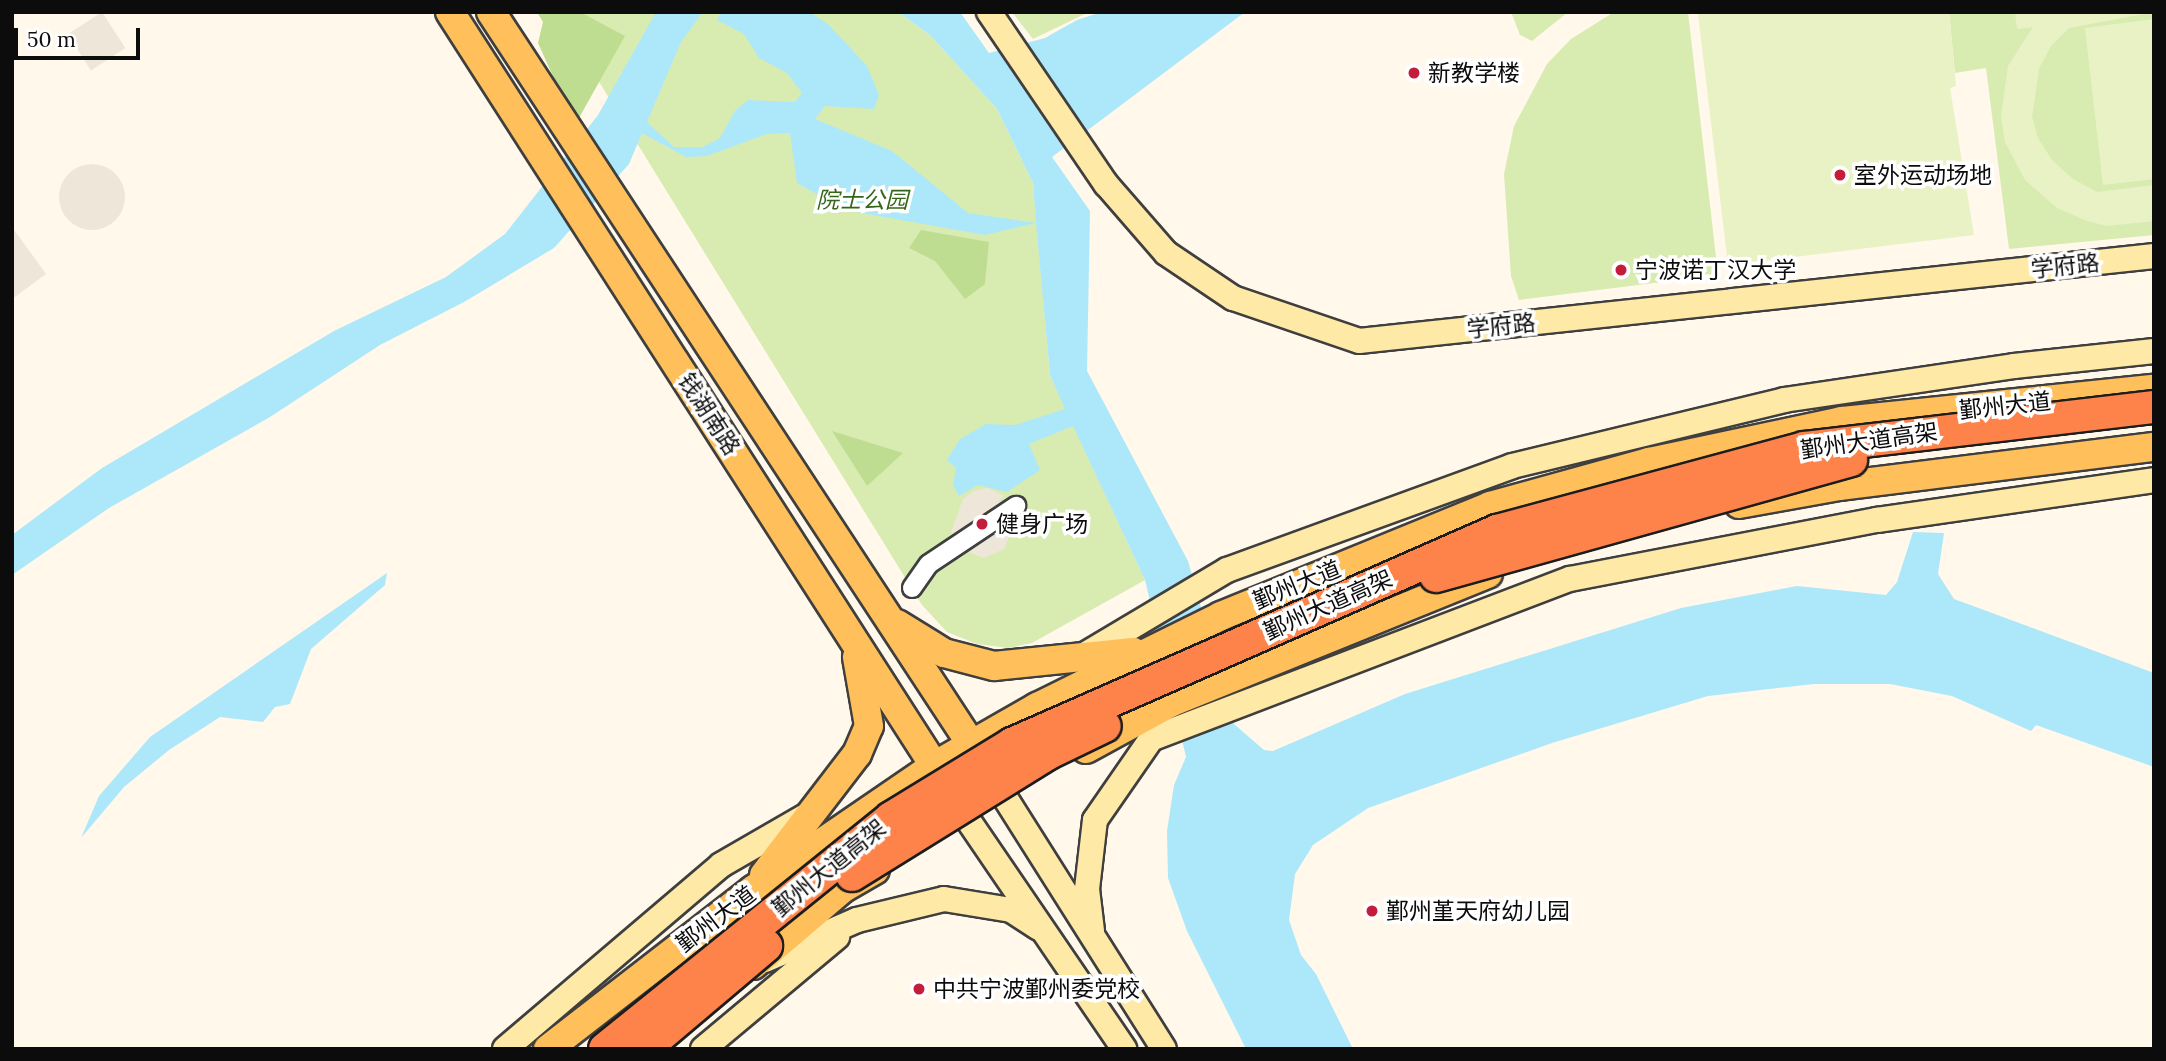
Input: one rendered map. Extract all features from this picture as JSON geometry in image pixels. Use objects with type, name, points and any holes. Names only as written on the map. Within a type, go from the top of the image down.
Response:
[{"type":"highway","name":"鄞州大道高架","points":[[606,1049],[891,818],[1012,744],[1497,531],[1804,448],[2154,407]]},
{"type":"highway","name":"鄞州大道高架","points":[[644,1049],[868,862],[963,804],[1047,754],[1421,580],[1834,462],[2154,423]]},
{"type":"main road","name":"钱湖南路","points":[[450,12],[966,817]]},
{"type":"main road","name":"钱湖南路","points":[[491,12],[565,129],[1004,796]]},
{"type":"main road","name":"鄞州大道","points":[[548,1049],[754,890],[934,766],[1037,707],[1221,616],[1490,506],[1649,461],[1842,421],[2154,389]]},
{"type":"main road","points":[[655,1049],[842,889],[966,817],[1172,702],[1486,575],[1674,516],[1839,486],[2154,447]]},
{"type":"main road","points":[[890,619],[944,653],[994,666],[1153,650]]},
{"type":"main road","points":[[754,890],[804,817],[857,754],[869,726],[853,638]]},
{"type":"street","name":"学府路","points":[[989,12],[1106,184],[1166,253],[1234,298],[1359,341],[2154,256]]},
{"type":"street","name":"鄞州大道","points":[[1079,659],[1227,570],[1512,466],[1784,400],[2014,366],[2154,351]]},
{"type":"street","points":[[1153,738],[1570,579],[1877,520],[2154,480]]},
{"type":"street","points":[[912,588],[929,565],[1016,506]]},
{"type":"street","points":[[1094,942],[1087,889],[1095,820],[1153,738],[1172,702]]},
{"type":"street","points":[[1004,796],[1164,1049]]},
{"type":"street","name":"鄞州大道","points":[[505,1049],[721,865],[804,817]]},
{"type":"street","points":[[966,817],[1039,928],[1124,1049]]},
{"type":"street","points":[[751,966],[857,920],[944,900],[1011,910],[1039,928]]},
{"type":"street","points":[[703,1049],[857,920]]},
{"type":"green space","points":[[537,12],[580,12],[625,36],[575,125],[538,43],[543,22]]},
{"type":"green space","name":"院士公园","points":[[556,12],[898,12],[930,35],[997,109],[1033,183],[1050,375],[1145,580],[1032,643],[1008,648],[977,644],[947,632],[922,605]]},
{"type":"green space","points":[[1012,12],[1089,12],[1033,39]]},
{"type":"green space","points":[[1511,12],[1568,12],[1532,41],[1520,35]]},
{"type":"green space","points":[[1614,12],[1688,12],[1718,275],[1519,300],[1511,276],[1504,174],[1514,126],[1547,64],[1571,39]]},
{"type":"green space","points":[[1949,12],[2154,12],[2154,235],[2009,249],[1986,68],[1955,73]]},
{"type":"green space","name":"室外运动场地","points":[[1949,12],[1956,86],[1950,88],[1974,235],[1728,265],[1698,14]]},
{"type":"green space","name":"室外运动场地","points":[[2015,12],[2154,12],[2069,28],[2051,46],[2039,69],[2032,117],[2038,138],[2052,160],[2073,179],[2097,192],[2154,185],[2154,221],[2107,226],[2087,221],[2057,208],[2025,180],[2005,142],[2001,117],[2008,66],[2033,27],[2017,29]]},
{"type":"green space","points":[[2154,19],[2154,179],[2103,185],[2085,28]]},
{"type":"green space","points":[[921,230],[989,242],[985,284],[965,299],[935,261],[909,248]]},
{"type":"green space","points":[[832,431],[903,453],[867,486]]},
{"type":"shaded area","points":[[102,12],[125,48],[91,70],[68,34]]},
{"type":"shaded area","points":[[98,164],[116,173],[123,184],[123,210],[116,221],[105,228],[86,230],[68,221],[61,210],[59,191],[68,173],[79,166]]},
{"type":"shaded area","points":[[12,227],[46,274],[12,299]]},
{"type":"shaded area","name":"健身广场","points":[[988,488],[1004,496],[998,501],[1012,518],[1012,530],[1004,549],[984,558],[958,548],[951,532],[963,499],[974,491]]},
{"type":"water","points":[[656,12],[703,12],[681,42],[647,122],[674,147],[703,147],[720,138],[735,111],[748,100],[795,102],[802,93],[787,73],[759,58],[744,34],[717,20],[721,12],[810,12],[829,25],[867,66],[879,95],[874,109],[825,106],[815,119],[892,151],[968,213],[1036,223],[985,235],[845,210],[797,183],[790,133],[767,134],[707,156],[686,157],[642,133],[629,164],[554,248],[464,302],[380,345],[270,417],[109,508],[12,575],[12,535],[102,468],[334,331],[446,277],[505,234],[598,115]]},
{"type":"water","points":[[898,12],[960,12],[989,53],[1045,38],[1077,20],[1102,12],[1245,12],[1052,157],[1090,211],[1087,371],[1188,561],[1234,724],[1264,750],[1273,751],[1405,694],[1681,608],[1797,586],[1886,595],[1897,582],[1913,532],[1944,533],[1938,574],[1954,599],[2154,673],[2154,767],[2036,725],[2031,731],[1952,696],[1890,684],[1814,684],[1708,696],[1552,743],[1368,808],[1313,845],[1295,874],[1289,920],[1301,955],[1316,974],[1353,1049],[1246,1049],[1187,931],[1168,878],[1167,831],[1174,785],[1186,757],[1145,580],[1073,426],[1029,444],[1040,470],[1007,492],[978,485],[959,496],[953,485],[956,468],[947,460],[960,439],[986,424],[1015,425],[1065,409],[1050,375],[1033,183],[997,109],[930,35]]},
{"type":"water","points":[[387,573],[385,585],[311,649],[290,704],[275,707],[263,722],[220,717],[169,750],[124,787],[81,838],[99,796],[150,737]]},
{"type":"place","name":"新教学楼","points":[[1414,73]]},
{"type":"place","name":"室外运动场地","points":[[1840,175]]},
{"type":"place","name":"宁波诺丁汉大学","points":[[1621,270]]},
{"type":"place","name":"健身广场","points":[[982,524]]},
{"type":"place","name":"鄞州堇天府幼儿园","points":[[1372,911]]},
{"type":"place","name":"中共宁波鄞州委党校","points":[[919,989]]}]
